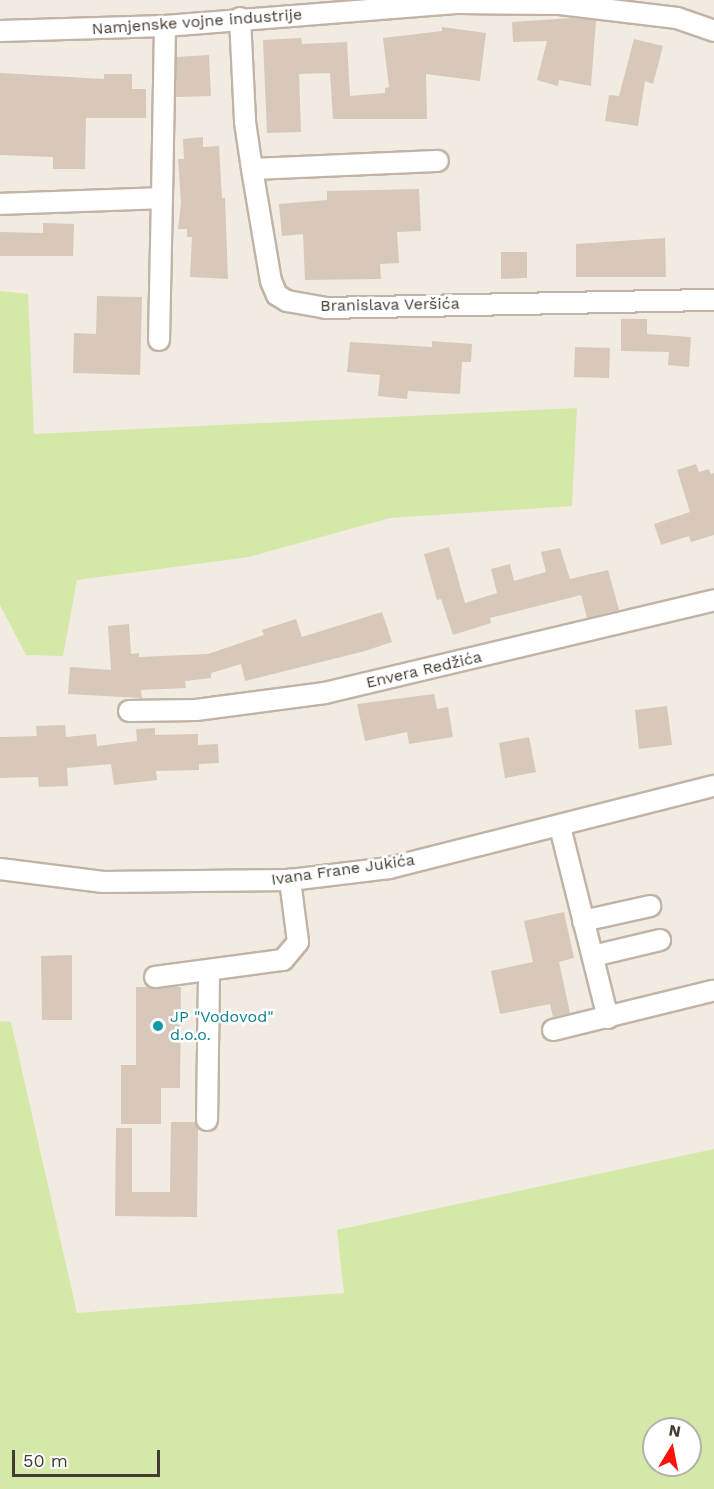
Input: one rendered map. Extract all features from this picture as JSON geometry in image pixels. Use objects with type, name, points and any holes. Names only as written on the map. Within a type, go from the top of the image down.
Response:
[{"type":"street","name":"Namjenske vojne industrije","points":[[0,31],[165,26],[240,18],[459,3],[560,2],[677,18],[714,31]]},
{"type":"street","name":"Branislava Veršića","points":[[240,18],[245,122],[271,281],[277,295],[299,306],[714,300]]},
{"type":"street","points":[[159,340],[165,26]]},
{"type":"street","points":[[252,169],[438,161]]},
{"type":"street","points":[[0,204],[162,198]]},
{"type":"street","name":"Envera Redžića","points":[[129,711],[196,710],[325,693],[714,600]]},
{"type":"street","name":"Ivana Frane Jukića","points":[[0,869],[103,882],[290,880],[389,868],[560,827],[714,786]]},
{"type":"street","points":[[560,827],[609,1018]]},
{"type":"street","points":[[155,977],[269,965],[292,952],[298,942],[290,880]]},
{"type":"street","points":[[583,921],[650,906]]},
{"type":"street","points":[[593,956],[660,940]]},
{"type":"street","points":[[207,1120],[209,971]]},
{"type":"street","points":[[554,1030],[712,991]]},
{"type":"green space","points":[[0,291],[28,294],[34,434],[577,408],[572,506],[390,518],[249,557],[77,580],[63,656],[26,655],[0,605]]},
{"type":"green space","points":[[0,1021],[11,1022],[77,1313],[344,1293],[337,1230],[714,1149],[714,1489],[0,1489]]},
{"type":"building","points":[[572,18],[596,20],[591,86],[559,80],[558,86],[537,80],[547,41],[513,42],[512,22]]},
{"type":"building","points":[[442,27],[486,33],[480,81],[426,74],[427,119],[333,119],[330,73],[299,74],[301,132],[267,133],[263,40],[301,38],[302,44],[347,42],[350,96],[385,93],[385,88],[389,87],[383,38],[442,31]]},
{"type":"building","points":[[634,39],[663,46],[653,84],[645,81],[638,126],[605,121],[609,95],[619,96]]},
{"type":"building","points":[[209,55],[211,96],[176,97],[176,57]]},
{"type":"building","points":[[0,73],[104,79],[104,74],[132,74],[132,89],[146,89],[146,118],[86,118],[85,169],[53,169],[53,157],[0,155]]},
{"type":"building","points":[[203,137],[203,147],[219,146],[222,198],[225,198],[228,279],[190,277],[192,237],[187,237],[187,229],[178,229],[181,203],[178,159],[184,159],[183,139]]},
{"type":"building","points":[[419,189],[421,231],[397,232],[399,263],[380,264],[381,279],[305,280],[303,234],[282,236],[279,204],[327,200],[327,191]]},
{"type":"building","points":[[43,223],[74,224],[73,256],[0,256],[0,232],[43,233]]},
{"type":"building","points":[[665,238],[666,277],[576,277],[576,244]]},
{"type":"building","points":[[501,252],[527,252],[527,278],[501,279]]},
{"type":"building","points":[[97,296],[142,297],[140,375],[73,373],[74,333],[96,334]]},
{"type":"building","points":[[621,319],[647,319],[647,334],[691,337],[689,367],[668,365],[669,352],[621,351]]},
{"type":"building","points":[[432,341],[472,344],[471,362],[462,362],[460,394],[408,391],[407,399],[378,396],[380,375],[347,372],[350,342],[432,347]]},
{"type":"building","points":[[575,347],[610,348],[609,378],[574,377]]},
{"type":"building","points":[[696,464],[699,472],[709,469],[711,474],[714,473],[714,535],[691,542],[689,536],[661,545],[654,524],[690,512],[677,470]]},
{"type":"building","points":[[449,547],[465,603],[497,593],[491,569],[510,564],[514,581],[546,572],[541,552],[560,548],[570,579],[608,570],[619,610],[587,618],[581,595],[490,618],[491,623],[453,635],[441,599],[437,600],[424,554]]},
{"type":"building","points":[[382,612],[392,642],[365,651],[245,681],[241,664],[211,673],[211,678],[185,681],[186,688],[141,690],[142,698],[68,694],[70,667],[111,670],[108,626],[129,624],[131,654],[139,653],[139,657],[208,654],[264,635],[262,630],[296,619],[302,637]]},
{"type":"building","points":[[434,694],[437,709],[448,707],[453,737],[409,744],[407,732],[365,741],[357,704]]},
{"type":"building","points":[[667,706],[672,745],[639,749],[635,710]]},
{"type":"building","points":[[65,725],[66,737],[96,734],[97,746],[137,741],[136,729],[155,728],[155,735],[198,734],[198,745],[218,744],[219,763],[199,764],[199,770],[156,771],[157,780],[114,785],[111,764],[67,768],[68,786],[39,787],[38,777],[0,778],[0,737],[37,736],[36,726]]},
{"type":"building","points":[[529,737],[536,772],[505,778],[499,743]]},
{"type":"building","points":[[564,912],[574,958],[559,962],[570,1013],[553,1017],[550,1004],[500,1014],[491,971],[533,962],[524,921]]},
{"type":"building","points":[[72,955],[72,1020],[42,1020],[41,956]]},
{"type":"building","name":"JP \"Vodovod\" d.o.o.","points":[[136,987],[181,987],[180,1088],[161,1088],[161,1124],[121,1124],[121,1065],[136,1065]]},
{"type":"building","points":[[171,1122],[195,1122],[198,1128],[197,1217],[115,1216],[116,1128],[132,1128],[132,1192],[170,1192]]},
{"type":"place","name":"JP \"Vodovod\" d.o.o.","points":[[158,1026]]}]
